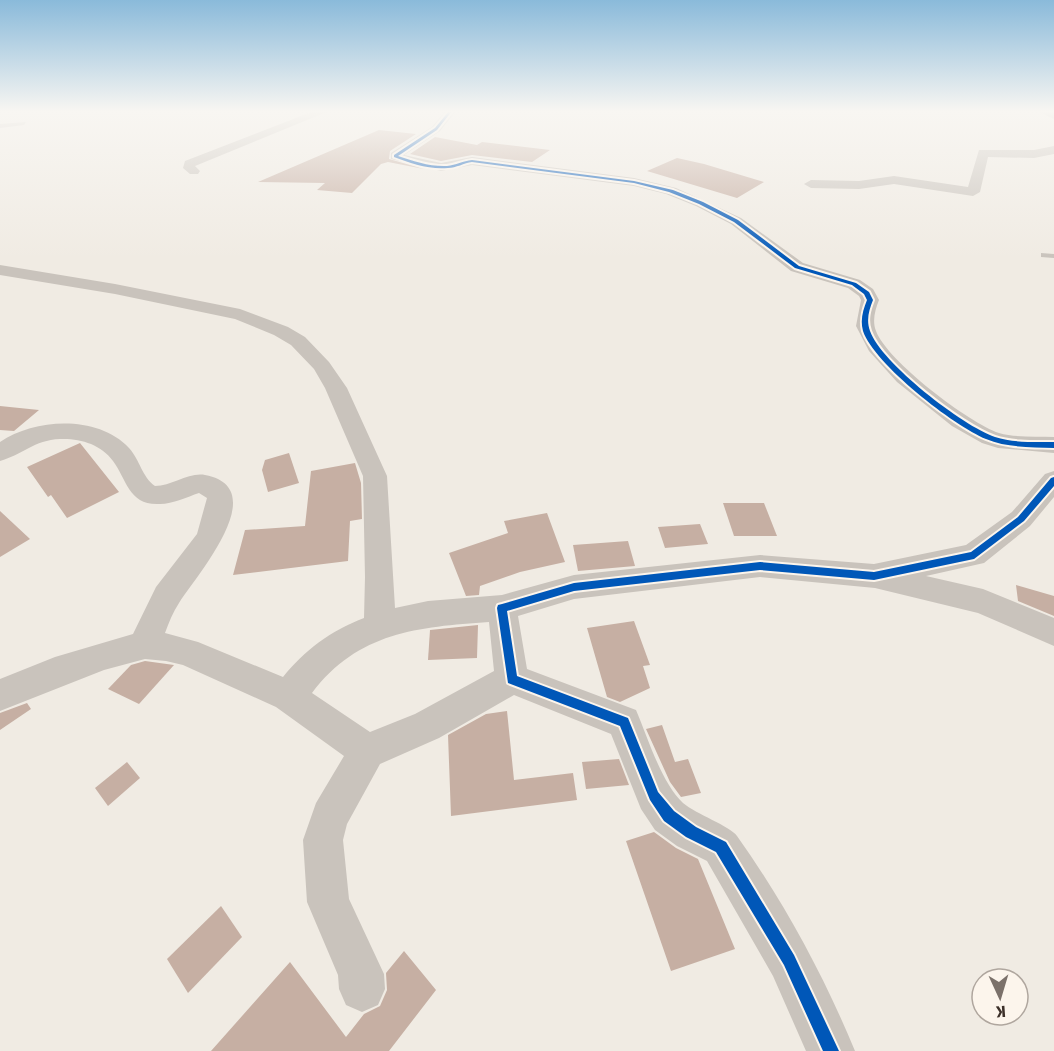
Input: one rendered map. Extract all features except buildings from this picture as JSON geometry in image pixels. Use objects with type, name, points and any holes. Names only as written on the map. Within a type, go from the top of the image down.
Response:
[{"type":"street","points":[[194,171],[189,168],[189,164],[199,160]]},
{"type":"street","points":[[413,160],[443,167],[451,167],[463,161],[472,161],[634,182],[671,191],[701,203],[736,221],[797,267],[831,276],[862,289],[870,300],[863,318],[870,339],[896,368],[962,423],[1000,441],[1054,445]]},
{"type":"street","points":[[811,184],[864,184],[975,191],[982,160]]},
{"type":"street","points":[[0,270],[115,289],[240,315],[281,331],[298,341],[321,366],[336,388],[375,476],[380,577],[379,624]]},
{"type":"street","points":[[0,453],[22,438],[35,434],[72,432],[97,439],[120,453],[141,490],[152,495],[163,495],[202,483],[214,489],[220,497],[213,534],[171,590],[156,616],[145,645]]},
{"type":"street","points":[[874,576],[974,555],[1021,519],[1054,480]]},
{"type":"street","points":[[288,696],[318,662],[379,624],[421,614],[502,608],[574,587],[760,566],[874,576],[982,602],[1054,632]]},
{"type":"street","points":[[502,608],[512,679]]},
{"type":"street","points":[[0,695],[55,672],[105,655],[145,645],[186,652],[288,696],[367,751]]},
{"type":"street","points":[[362,989],[361,974],[328,902],[323,840],[330,817],[367,751],[427,726],[512,679],[624,722],[654,796],[669,816],[692,832],[721,847],[789,960],[831,1051]]},
{"type":"lane","points":[[1044,255],[1054,256]]},
{"type":"cycle path","points":[[408,160],[441,167],[472,161],[634,182],[671,191],[701,203],[736,221],[797,267],[854,284],[867,293],[870,300],[865,326],[876,347],[904,377],[960,421],[977,432],[1005,442],[1054,445]]},
{"type":"cycle path","points":[[831,1051],[789,960],[721,847],[691,832],[669,816],[654,796],[624,722],[512,679],[502,608],[574,587],[760,566],[874,576],[974,555],[1021,519],[1054,480]]}]
